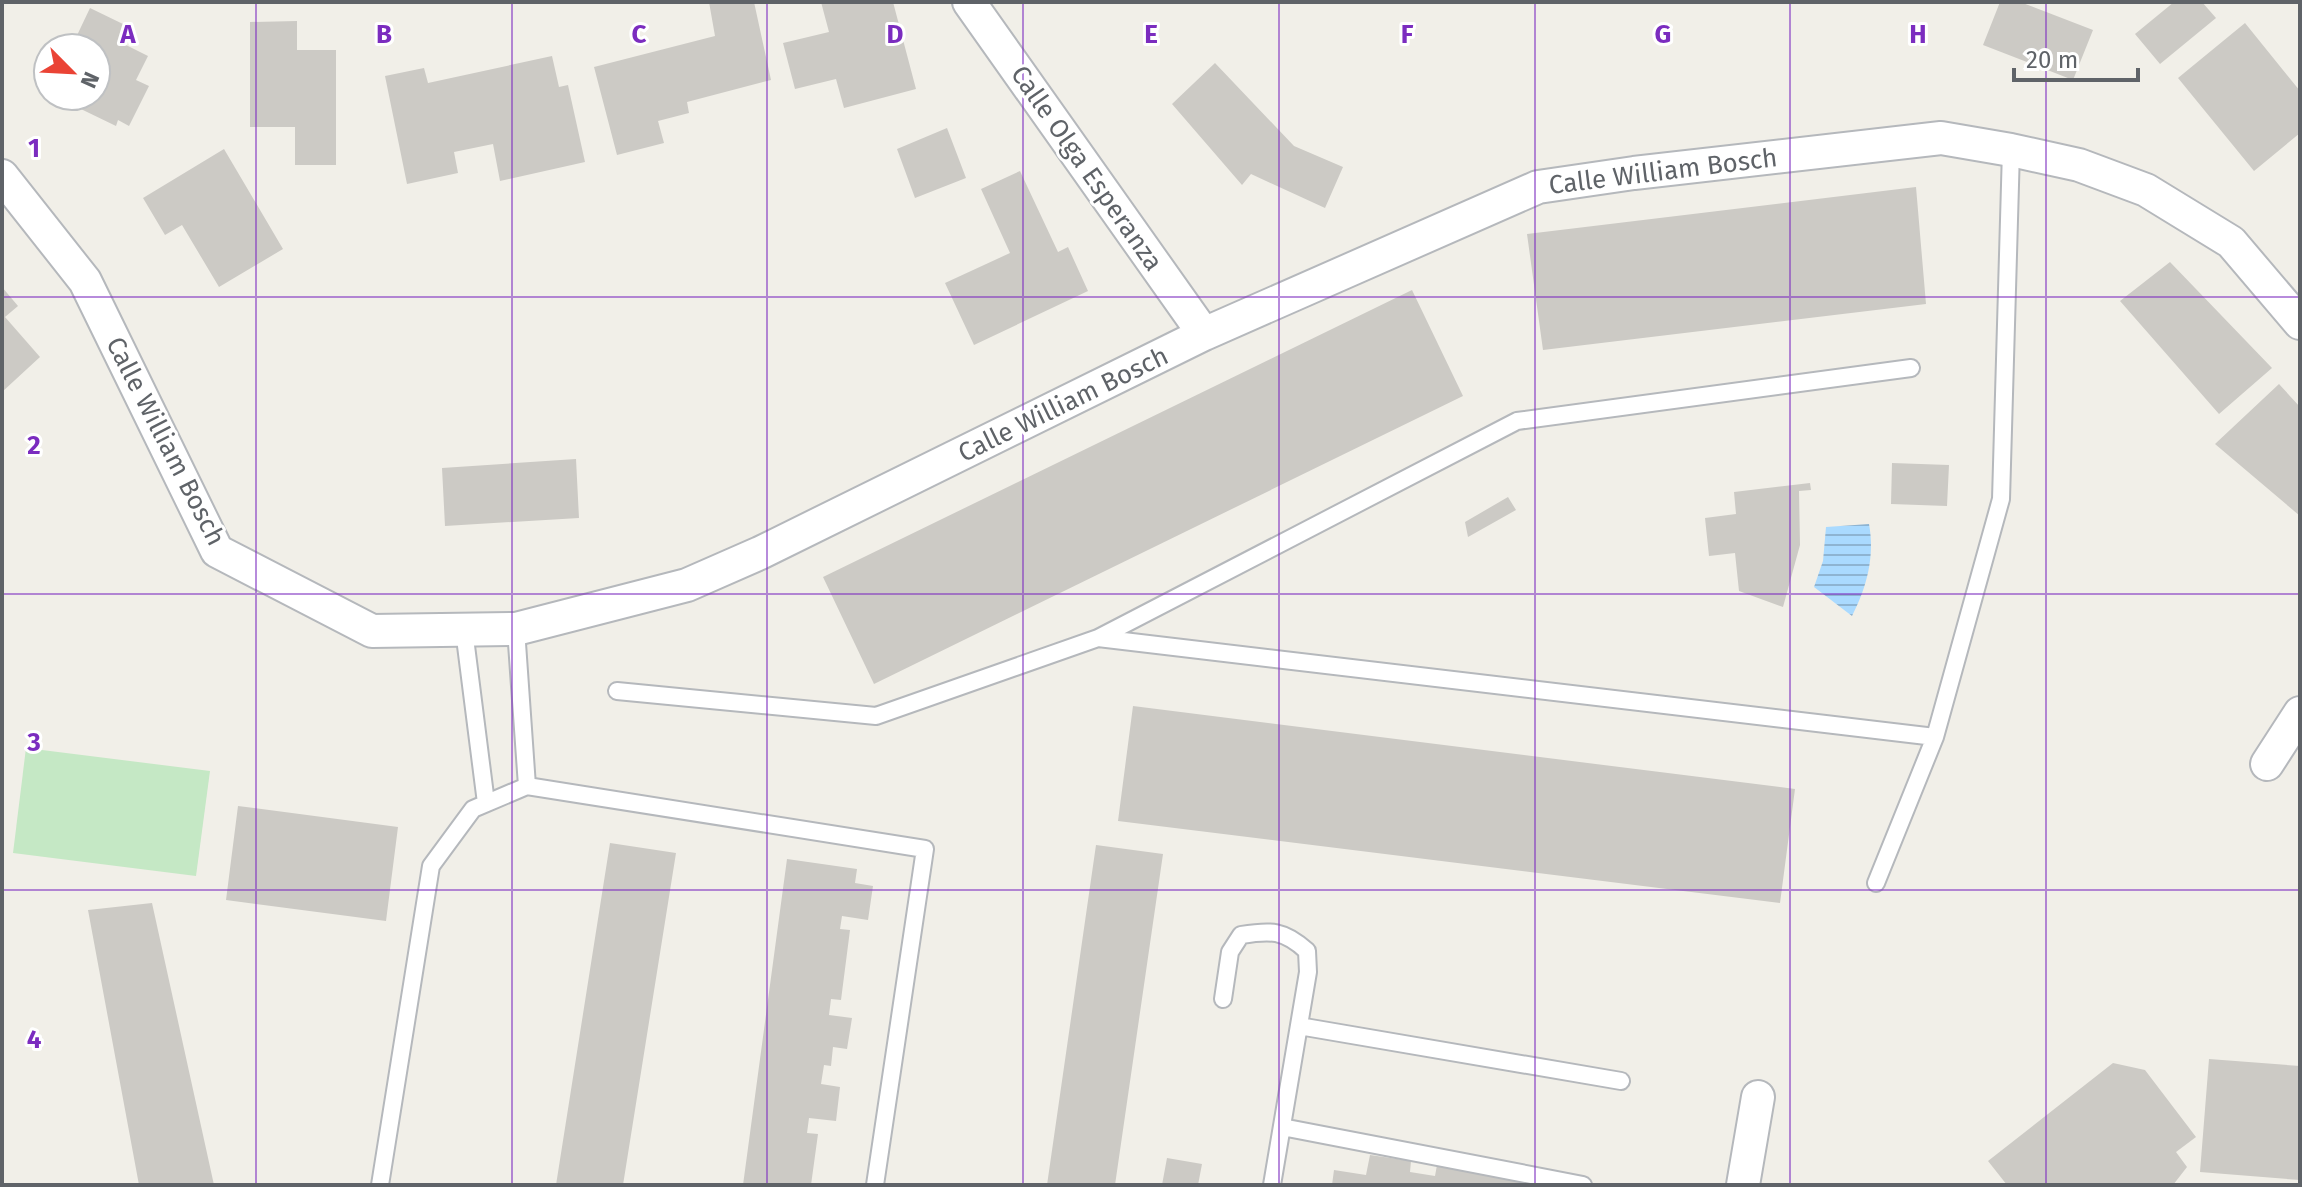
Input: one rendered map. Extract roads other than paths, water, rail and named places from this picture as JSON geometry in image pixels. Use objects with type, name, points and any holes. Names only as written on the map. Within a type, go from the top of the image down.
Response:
[{"type":"street","name":"Calle Olga Esperanza","points":[[969,2],[1204,334]]},
{"type":"street","name":"Calle William Bosch","points":[[2,176],[85,281],[217,551],[372,631],[516,629],[687,585],[760,553],[1204,334],[1538,187],[1941,138],[2011,150],[2079,165],[2146,190],[2231,242],[2300,323]]},
{"type":"street","points":[[2267,764],[2300,713]]},
{"type":"street","points":[[1743,1185],[1758,1097]]},
{"type":"lane","points":[[1876,883],[1935,737],[2001,499],[2011,150]]},
{"type":"lane","points":[[617,691],[876,716],[1098,638],[1517,421],[1911,368]]},
{"type":"lane","points":[[516,629],[527,786]]},
{"type":"lane","points":[[464,630],[486,803]]},
{"type":"lane","points":[[1098,638],[1935,737]]},
{"type":"lane","points":[[380,1185],[431,866],[473,809],[527,786],[925,849],[875,1185]]},
{"type":"lane","points":[[1223,999],[1230,952],[1241,935],[1268,930],[1292,938],[1307,951],[1308,972],[1272,1185]]},
{"type":"lane","points":[[1299,1026],[1621,1081]]},
{"type":"lane","points":[[1282,1127],[1583,1185]]},
{"type":"water","points":[[1869,524],[1871,548],[1868,571],[1852,616],[1814,587],[1823,561],[1826,527]]}]
